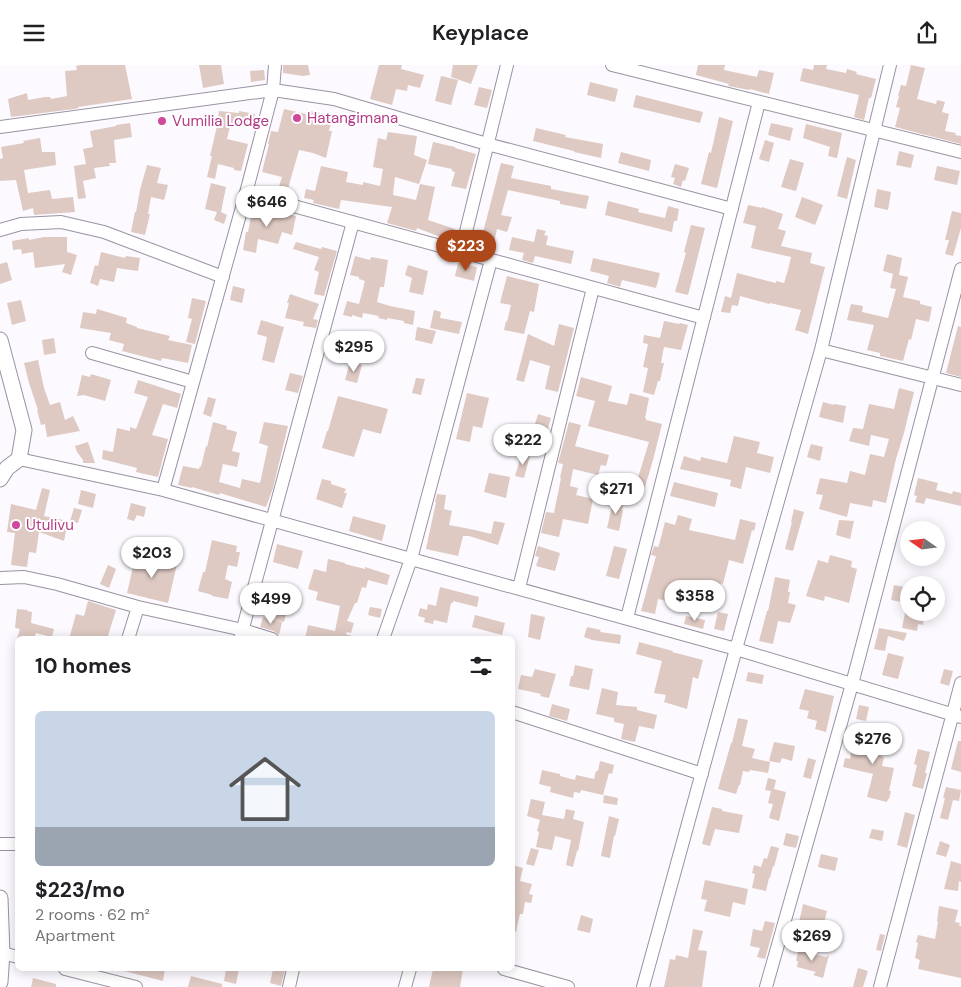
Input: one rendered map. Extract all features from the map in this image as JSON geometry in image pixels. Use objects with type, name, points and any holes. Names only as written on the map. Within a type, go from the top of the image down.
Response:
[{"type":"street","points":[[163,490],[246,193],[273,90],[275,65]]},
{"type":"street","points":[[461,252],[507,65]]},
{"type":"street","points":[[612,65],[961,153]]},
{"type":"street","points":[[644,987],[736,649],[821,350],[890,65]]},
{"type":"street","points":[[0,127],[273,90],[334,99],[487,144],[732,209]]},
{"type":"street","points":[[628,618],[759,102]]},
{"type":"street","points":[[246,193],[704,318]]},
{"type":"street","points":[[0,229],[21,224],[60,222],[104,232],[223,277]]},
{"type":"street","points":[[0,578],[24,577],[57,584],[241,635],[353,222]]},
{"type":"street","points":[[384,636],[410,559],[491,260]]},
{"type":"street","points":[[766,987],[852,684],[961,269]]},
{"type":"street","points":[[519,588],[593,288]]},
{"type":"street","points":[[0,479],[7,468],[19,459],[24,430],[1,346]]},
{"type":"street","points":[[821,350],[961,385]]},
{"type":"street","points":[[92,353],[193,382]]},
{"type":"street","points":[[19,459],[163,490],[628,618],[957,716]]},
{"type":"street","points":[[129,636],[138,607]]},
{"type":"street","points":[[880,987],[957,716],[961,683]]},
{"type":"street","points":[[515,714],[702,774]]},
{"type":"street","points":[[0,844],[15,845]]},
{"type":"street","points":[[0,898],[2,953],[0,982]]},
{"type":"street","points":[[2,953],[15,956]]},
{"type":"street","points":[[73,971],[136,987]]},
{"type":"street","points":[[288,987],[293,971]]},
{"type":"street","points":[[405,987],[409,971]]},
{"type":"street","points":[[511,971],[568,987]]},
{"type":"building","points":[[125,65],[132,99],[11,117],[8,99],[27,93],[28,100],[67,96],[65,71],[77,70],[76,66]]},
{"type":"building","points":[[199,65],[221,65],[224,84],[203,88]]},
{"type":"building","points":[[283,65],[308,65],[310,75],[303,76],[283,73]]},
{"type":"building","points":[[379,65],[402,65],[401,69],[424,75],[420,88],[408,85],[407,91],[396,89],[392,105],[370,99]]},
{"type":"building","points":[[453,65],[478,65],[471,84],[451,77]]},
{"type":"building","points":[[698,65],[725,65],[724,70],[757,77],[759,70],[774,73],[769,94],[728,86],[729,84],[696,75]]},
{"type":"building","points":[[814,65],[827,65],[826,69],[846,73],[847,69],[857,72],[856,74],[876,79],[864,120],[854,117],[859,95],[800,81],[803,68],[813,70]]},
{"type":"building","points":[[911,65],[925,68],[917,99],[936,104],[937,100],[945,102],[942,112],[949,114],[945,131],[961,136],[961,144],[895,127],[900,108],[896,107],[898,96],[901,85],[906,86]]},
{"type":"building","points":[[264,70],[265,80],[251,82],[250,71]]},
{"type":"building","points":[[441,76],[458,80],[451,105],[435,101]]},
{"type":"building","points":[[590,82],[618,89],[615,102],[587,95]]},
{"type":"building","points":[[479,87],[492,90],[487,108],[474,105]]},
{"type":"building","points":[[636,95],[703,112],[700,123],[633,107]]},
{"type":"building","points":[[284,109],[310,115],[311,111],[333,116],[326,158],[299,150],[287,192],[278,190],[282,177],[262,172],[271,131],[278,132]]},
{"type":"building","points":[[219,111],[239,113],[239,111],[255,114],[254,125],[231,123],[227,139],[248,144],[241,171],[218,164],[215,179],[207,177]]},
{"type":"building","points":[[719,117],[733,121],[717,188],[701,184],[709,152],[711,153]]},
{"type":"building","points":[[130,123],[132,137],[114,140],[116,163],[109,163],[110,166],[94,168],[96,178],[83,181],[86,198],[78,199],[74,166],[86,164],[83,149],[93,147],[90,131]]},
{"type":"building","points":[[771,123],[793,128],[790,141],[768,135]]},
{"type":"building","points":[[806,124],[842,133],[837,158],[828,156],[830,147],[803,138]]},
{"type":"building","points":[[536,128],[566,135],[565,137],[603,144],[601,158],[533,141]]},
{"type":"building","points":[[388,132],[417,136],[414,155],[427,160],[419,184],[395,177],[393,195],[416,200],[420,184],[435,187],[428,220],[455,229],[451,241],[417,228],[416,231],[387,223],[392,207],[341,200],[339,209],[313,203],[314,200],[304,198],[306,189],[315,191],[321,166],[348,172],[346,182],[363,185],[363,182],[380,186],[383,169],[373,167],[378,138],[386,140]]},
{"type":"building","points":[[40,138],[42,152],[55,152],[56,165],[24,170],[28,193],[50,190],[52,199],[73,197],[75,212],[34,215],[33,208],[23,211],[16,180],[0,181],[0,159],[3,158],[1,147]]},
{"type":"building","points":[[765,140],[774,143],[769,162],[759,159]]},
{"type":"building","points":[[433,142],[476,154],[466,189],[451,186],[455,172],[452,169],[428,164]]},
{"type":"building","points":[[899,151],[914,155],[911,168],[896,165]]},
{"type":"building","points":[[621,152],[651,160],[649,171],[618,163]]},
{"type":"building","points":[[847,157],[856,160],[847,199],[837,196]]},
{"type":"building","points":[[790,159],[804,163],[796,191],[781,187]]},
{"type":"building","points":[[501,163],[514,166],[511,178],[551,186],[551,189],[589,196],[586,209],[560,204],[560,201],[508,190],[501,215],[512,217],[507,232],[497,229],[494,243],[481,240]]},
{"type":"building","points":[[675,164],[689,168],[681,187],[673,184],[675,178],[671,177]]},
{"type":"building","points":[[147,165],[161,168],[157,183],[168,185],[164,200],[151,197],[148,214],[150,214],[145,235],[131,232]]},
{"type":"building","points":[[937,166],[960,171],[957,185],[934,180]]},
{"type":"building","points":[[211,183],[226,187],[221,212],[227,215],[224,224],[214,220],[217,212],[205,209]]},
{"type":"building","points":[[877,189],[891,192],[888,210],[874,207]]},
{"type":"building","points":[[802,197],[823,205],[815,225],[795,217]]},
{"type":"building","points":[[608,201],[639,209],[638,212],[665,218],[668,206],[679,209],[677,221],[674,221],[672,232],[605,215]]},
{"type":"building","points":[[748,205],[762,207],[783,214],[778,229],[786,231],[781,246],[812,253],[810,263],[825,267],[808,334],[795,330],[801,310],[740,296],[738,306],[732,305],[730,313],[721,312],[725,296],[731,298],[737,273],[776,283],[776,281],[784,283],[788,270],[791,257],[751,248],[756,226],[743,223]]},
{"type":"building","points":[[253,207],[296,216],[292,235],[282,232],[278,244],[258,239],[256,253],[243,250]]},
{"type":"building","points":[[952,211],[961,213],[961,228],[953,256],[945,254],[949,240],[945,240]]},
{"type":"building","points":[[691,225],[705,228],[688,295],[675,292],[686,253],[684,252]]},
{"type":"building","points":[[537,229],[546,231],[544,235],[548,236],[546,245],[574,251],[571,264],[535,256],[533,263],[522,260],[524,253],[509,250],[512,237],[534,242]]},
{"type":"building","points":[[44,237],[67,237],[67,252],[77,255],[71,275],[62,272],[65,264],[35,268],[33,252],[22,254],[21,249],[13,250],[12,241]]},
{"type":"building","points":[[296,242],[337,251],[324,296],[314,294],[319,272],[314,270],[319,257],[293,249]]},
{"type":"building","points":[[101,252],[125,258],[126,256],[140,258],[138,271],[117,268],[114,282],[100,279],[98,286],[90,283],[95,265],[98,266]]},
{"type":"building","points":[[887,254],[902,258],[899,275],[908,277],[903,297],[920,301],[920,304],[932,307],[929,322],[916,319],[903,361],[880,356],[880,353],[867,350],[874,325],[847,320],[851,304],[863,306],[862,312],[888,318],[896,289],[890,288],[893,274],[883,271]]},
{"type":"building","points":[[355,256],[370,260],[371,257],[388,260],[384,287],[380,287],[377,302],[415,311],[413,325],[404,323],[404,321],[387,318],[387,320],[378,318],[379,316],[363,313],[362,318],[343,315],[347,301],[359,304],[365,281],[350,275]]},
{"type":"building","points":[[593,258],[660,273],[656,288],[622,280],[620,287],[607,283],[609,276],[590,271]]},
{"type":"building","points":[[7,262],[12,280],[0,284],[0,264]]},
{"type":"building","points":[[458,263],[477,267],[474,281],[455,276]]},
{"type":"building","points":[[408,265],[428,271],[423,295],[409,292],[412,278],[405,275]]},
{"type":"building","points":[[507,276],[539,284],[534,312],[530,311],[524,334],[504,330],[511,305],[500,303]]},
{"type":"building","points":[[233,286],[245,289],[242,303],[230,300]]},
{"type":"building","points":[[290,294],[319,304],[313,319],[318,320],[316,328],[303,326],[304,322],[285,318]]},
{"type":"building","points":[[192,298],[206,301],[195,344],[186,342],[192,319],[188,318]]},
{"type":"building","points":[[21,300],[26,321],[12,325],[7,303]]},
{"type":"building","points":[[97,309],[127,318],[126,323],[137,328],[170,336],[168,340],[192,345],[188,363],[162,358],[161,361],[122,351],[124,344],[109,340],[111,333],[80,328],[83,312],[96,314]]},
{"type":"building","points":[[434,310],[441,312],[440,318],[462,322],[459,334],[430,328]]},
{"type":"building","points":[[261,320],[284,327],[274,363],[262,360],[267,337],[257,334]]},
{"type":"building","points":[[664,321],[688,325],[681,350],[664,347],[661,363],[664,363],[660,381],[658,381],[654,395],[643,392],[648,368],[643,367],[648,344],[643,343],[644,335],[660,338]]},
{"type":"building","points":[[559,324],[574,328],[558,392],[545,389],[550,366],[530,360],[524,382],[516,380],[528,334],[554,346]]},
{"type":"building","points":[[958,326],[961,327],[961,377],[946,373]]},
{"type":"building","points":[[417,327],[436,331],[432,344],[415,340]]},
{"type":"building","points":[[54,338],[56,353],[44,355],[42,340]]},
{"type":"building","points":[[335,343],[359,350],[357,359],[333,352]]},
{"type":"building","points":[[38,360],[50,405],[60,402],[65,420],[73,416],[80,431],[47,437],[45,424],[41,425],[24,363]]},
{"type":"building","points":[[350,362],[362,365],[357,383],[345,380]]},
{"type":"building","points":[[290,373],[303,376],[298,393],[285,390]]},
{"type":"building","points":[[91,374],[111,380],[105,401],[84,395],[77,396],[82,375],[90,377]]},
{"type":"building","points":[[581,377],[612,386],[608,401],[627,405],[630,393],[649,398],[646,420],[662,424],[645,487],[636,484],[649,442],[588,426],[595,401],[576,396]]},
{"type":"building","points":[[416,378],[425,379],[421,395],[412,393]]},
{"type":"building","points":[[138,380],[181,394],[177,408],[163,404],[152,435],[168,439],[158,477],[136,472],[137,468],[102,459],[103,450],[113,452],[117,428],[130,431],[130,427],[136,429],[148,397],[134,393]]},
{"type":"building","points":[[899,388],[914,392],[886,503],[873,500],[872,507],[850,503],[847,517],[819,509],[823,495],[816,494],[820,478],[847,483],[850,471],[865,475],[870,454],[884,457],[889,439],[871,435],[869,446],[849,441],[853,428],[863,429],[869,404],[894,409]]},
{"type":"building","points":[[467,393],[489,398],[482,428],[473,426],[470,442],[456,439]]},
{"type":"building","points":[[338,396],[388,409],[381,434],[363,429],[354,457],[322,448]]},
{"type":"building","points":[[208,397],[216,399],[211,417],[203,414]]},
{"type":"building","points":[[823,402],[846,406],[843,423],[819,417]]},
{"type":"building","points":[[538,414],[551,418],[546,435],[533,431]]},
{"type":"building","points":[[213,422],[227,426],[226,429],[237,432],[232,451],[240,453],[237,467],[223,464],[219,482],[240,488],[242,479],[260,483],[268,446],[259,443],[264,422],[288,426],[273,488],[266,507],[220,493],[219,495],[178,485],[183,466],[199,469],[201,467]]},
{"type":"building","points":[[569,422],[581,425],[575,446],[609,455],[606,466],[601,465],[598,475],[573,469],[570,486],[578,488],[576,495],[593,499],[588,524],[563,519],[559,537],[541,533],[546,512],[554,513],[563,464],[558,463]]},
{"type":"building","points":[[734,436],[760,442],[757,453],[774,457],[770,473],[746,467],[741,489],[730,486],[731,480],[680,469],[684,456],[700,461],[701,457],[727,463]]},
{"type":"building","points":[[88,442],[95,463],[83,463],[75,446]]},
{"type":"building","points":[[811,444],[823,447],[820,461],[807,457]]},
{"type":"building","points":[[522,453],[530,455],[524,478],[515,476]]},
{"type":"building","points":[[489,473],[510,477],[506,498],[484,492]]},
{"type":"building","points":[[918,478],[938,483],[936,490],[952,494],[953,491],[961,493],[961,506],[926,498],[924,504],[915,502],[917,496],[914,495]]},
{"type":"building","points":[[322,479],[331,481],[331,484],[346,489],[344,493],[347,493],[342,508],[316,499]]},
{"type":"building","points":[[674,482],[718,493],[715,507],[670,496]]},
{"type":"building","points":[[42,488],[50,490],[44,516],[68,521],[64,541],[39,532],[36,553],[29,552],[27,567],[11,565],[15,533],[7,532],[11,504],[36,510]]},
{"type":"building","points":[[81,490],[96,494],[93,508],[78,504]]},
{"type":"building","points":[[437,494],[446,495],[444,509],[452,511],[449,525],[491,534],[494,521],[505,523],[498,545],[463,536],[458,556],[426,549]]},
{"type":"building","points":[[614,497],[624,500],[619,531],[607,528]]},
{"type":"building","points":[[131,503],[146,507],[144,517],[137,515],[134,521],[127,519]]},
{"type":"building","points":[[74,508],[82,510],[78,523],[70,521]]},
{"type":"building","points":[[794,509],[804,512],[793,551],[785,549]]},
{"type":"building","points":[[678,515],[692,519],[689,530],[735,540],[740,519],[756,523],[754,531],[752,530],[743,564],[729,560],[723,584],[721,583],[719,590],[693,585],[690,598],[678,596],[677,603],[658,599],[655,614],[641,611],[656,556],[651,555],[654,546],[658,547],[659,545],[665,522],[675,525]]},
{"type":"building","points":[[353,516],[386,525],[382,541],[349,531]]},
{"type":"building","points":[[839,520],[854,521],[850,539],[836,535]]},
{"type":"building","points":[[212,540],[237,546],[236,552],[240,552],[237,567],[228,565],[225,579],[232,582],[228,599],[198,591],[203,572],[205,572]]},
{"type":"building","points":[[277,544],[303,551],[298,569],[273,562]]},
{"type":"building","points":[[538,546],[560,553],[555,571],[536,566],[539,557],[535,556]]},
{"type":"building","points":[[614,546],[627,549],[619,579],[606,576]]},
{"type":"building","points":[[136,554],[177,564],[168,603],[127,593]]},
{"type":"building","points":[[830,555],[852,561],[851,567],[857,569],[849,603],[825,596],[824,601],[806,596],[818,560],[828,563]]},
{"type":"building","points":[[328,559],[390,575],[387,585],[368,580],[366,588],[362,587],[357,603],[355,603],[347,621],[354,623],[351,633],[347,632],[346,634],[352,636],[306,636],[308,625],[335,631],[340,606],[316,600],[318,592],[308,589],[314,569],[326,572]]},
{"type":"building","points":[[108,565],[116,569],[109,588],[100,584]]},
{"type":"building","points":[[775,577],[790,580],[788,603],[796,605],[790,623],[778,621],[773,644],[759,641]]},
{"type":"building","points":[[894,585],[900,586],[900,602],[891,600]]},
{"type":"building","points":[[440,587],[479,597],[477,607],[453,601],[447,623],[434,620],[433,624],[424,622],[425,618],[418,616],[420,608],[427,610],[428,604],[436,606]]},
{"type":"building","points":[[88,601],[116,610],[108,636],[70,636],[76,614],[84,616]]},
{"type":"building","points":[[370,607],[382,609],[380,618],[368,615]]},
{"type":"building","points":[[17,609],[32,612],[31,623],[54,629],[52,636],[36,633],[35,636],[18,636],[20,629],[15,628]]},
{"type":"building","points":[[277,611],[286,613],[284,622],[275,620]]},
{"type":"building","points":[[718,612],[728,614],[724,631],[714,629]]},
{"type":"building","points":[[531,614],[545,617],[540,640],[528,637]]},
{"type":"building","points":[[475,615],[505,623],[502,635],[472,627]]},
{"type":"building","points":[[686,616],[705,620],[703,629],[684,624]]},
{"type":"building","points":[[263,617],[282,622],[279,635],[274,631],[260,627]]},
{"type":"building","points":[[903,621],[924,621],[923,625],[918,624],[917,631],[902,628]]},
{"type":"building","points":[[587,627],[601,630],[600,632],[621,635],[620,644],[584,637]]},
{"type":"building","points":[[879,628],[907,633],[904,641],[888,636],[885,651],[874,649]]},
{"type":"building","points":[[639,642],[703,660],[698,679],[693,677],[687,709],[664,702],[666,695],[654,693],[662,661],[636,654]]},
{"type":"building","points":[[888,653],[904,657],[898,679],[882,675]]},
{"type":"building","points":[[575,665],[593,669],[589,690],[569,686]]},
{"type":"building","points":[[535,669],[556,674],[549,698],[540,696],[541,694],[518,689],[521,675],[532,677]]},
{"type":"building","points":[[944,669],[953,671],[949,686],[940,683]]},
{"type":"building","points":[[748,672],[764,675],[762,684],[746,681]]},
{"type":"building","points":[[602,688],[618,692],[616,705],[637,707],[637,710],[657,715],[654,729],[639,726],[635,742],[621,739],[624,724],[614,722],[614,718],[596,714]]},
{"type":"building","points":[[805,689],[834,696],[826,732],[815,729],[817,721],[807,718],[809,711],[799,709]]},
{"type":"building","points":[[552,704],[570,709],[567,721],[549,716]]},
{"type":"building","points":[[859,705],[869,707],[866,721],[856,719]]},
{"type":"building","points":[[738,718],[748,720],[742,746],[755,749],[752,758],[770,762],[768,773],[750,770],[749,772],[743,771],[736,794],[718,789]]},
{"type":"building","points":[[871,728],[887,733],[881,756],[884,757],[882,766],[894,768],[889,791],[891,791],[887,802],[867,797],[873,774],[843,767],[845,758],[850,759],[852,748],[865,750]]},
{"type":"building","points":[[958,741],[961,741],[961,772],[951,769]]},
{"type":"building","points":[[774,742],[795,746],[792,761],[782,758],[780,763],[769,761]]},
{"type":"building","points":[[918,749],[930,752],[923,789],[912,786],[917,765],[914,764]]},
{"type":"building","points":[[808,758],[816,760],[811,779],[803,777]]},
{"type":"building","points":[[600,761],[614,765],[612,774],[609,773],[603,795],[581,790],[580,793],[574,792],[573,798],[550,792],[551,787],[539,784],[542,770],[575,780],[576,775],[594,779]]},
{"type":"building","points":[[768,778],[776,780],[774,789],[786,792],[779,821],[769,818],[773,804],[768,803],[771,791],[765,790]]},
{"type":"building","points":[[946,787],[961,790],[959,801],[953,800],[948,820],[940,818]]},
{"type":"building","points":[[604,795],[618,798],[617,805],[603,803]]},
{"type":"building","points":[[531,799],[545,802],[542,815],[564,819],[566,809],[575,811],[573,819],[584,822],[573,867],[566,865],[571,840],[555,836],[552,850],[536,847],[540,820],[527,816]]},
{"type":"building","points":[[712,807],[743,815],[739,833],[715,829],[710,846],[702,844]]},
{"type":"building","points":[[905,812],[915,815],[907,848],[897,845]]},
{"type":"building","points":[[609,816],[619,819],[610,858],[601,856]]},
{"type":"building","points":[[872,829],[884,831],[882,841],[869,838]]},
{"type":"building","points":[[786,833],[799,836],[796,848],[783,845]]},
{"type":"building","points":[[940,841],[950,845],[946,857],[936,854]]},
{"type":"building","points":[[771,846],[779,848],[766,891],[752,888],[755,874],[752,873],[754,865],[761,867],[764,858],[767,859]]},
{"type":"building","points":[[531,848],[539,850],[534,866],[526,864]]},
{"type":"building","points":[[821,854],[838,858],[835,871],[818,867]]},
{"type":"building","points":[[951,861],[961,864],[961,882],[959,881],[958,891],[944,889]]},
{"type":"building","points":[[515,866],[523,868],[520,881],[532,884],[529,894],[533,895],[531,903],[525,902],[523,914],[520,914],[516,932]]},
{"type":"building","points":[[705,880],[748,889],[745,905],[733,902],[730,917],[704,911],[707,900],[701,899]]},
{"type":"building","points":[[803,904],[827,911],[821,935],[809,931],[806,947],[792,944],[795,927],[798,927]]},
{"type":"building","points":[[939,906],[958,910],[955,922],[960,923],[959,926],[961,926],[961,978],[918,969],[920,960],[915,958],[918,935],[935,939]]},
{"type":"building","points":[[581,915],[593,919],[590,933],[577,930]]},
{"type":"building","points":[[765,921],[775,923],[765,959],[757,957],[760,948],[750,946],[753,929],[762,931]]},
{"type":"building","points":[[693,929],[703,931],[698,950],[707,951],[702,987],[664,987],[670,959],[675,960],[676,955],[688,958]]},
{"type":"building","points":[[880,934],[885,935],[881,951],[876,950]]},
{"type":"building","points":[[799,948],[826,957],[829,955],[823,978],[813,975],[816,972],[797,967],[798,961],[796,961]]},
{"type":"building","points":[[858,968],[868,971],[863,987],[853,987]]},
{"type":"building","points":[[124,971],[165,971],[163,981]]},
{"type":"building","points":[[226,971],[239,971],[236,984],[224,981]]},
{"type":"building","points":[[273,971],[285,971],[281,986],[270,983]]},
{"type":"building","points":[[433,971],[463,971],[460,987],[429,987]]},
{"type":"building","points":[[191,976],[222,984],[222,987],[188,987]]},
{"type":"building","points":[[33,978],[56,984],[56,987],[31,987]]},
{"type":"place","name":"Hatangimana","points":[[297,118]]},
{"type":"place","name":"Vumilia Lodge","points":[[162,121]]},
{"type":"place","name":"Utulivu","points":[[16,525]]}]
